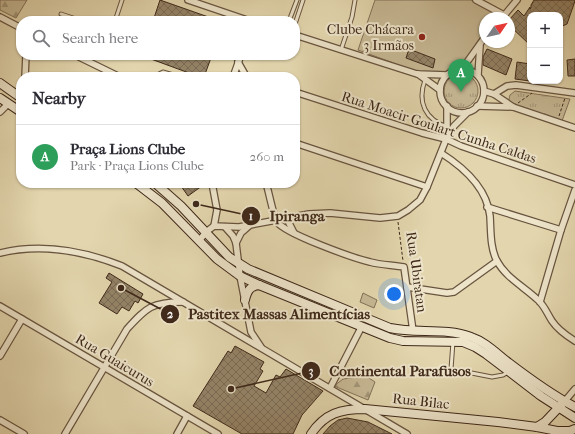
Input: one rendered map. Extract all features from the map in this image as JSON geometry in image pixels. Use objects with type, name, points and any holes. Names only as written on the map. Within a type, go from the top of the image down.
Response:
[{"type":"main road","points":[[0,83],[16,94]]},
{"type":"main road","points":[[0,98],[16,109]]},
{"type":"main road","points":[[142,188],[162,203],[217,259],[240,276],[390,338],[403,341],[463,342],[475,347],[508,372],[562,405],[575,407]]},
{"type":"main road","points":[[161,188],[181,206],[229,257],[248,270],[390,328],[413,331],[448,331],[472,337],[484,343],[519,370],[562,405],[575,418]]},
{"type":"main road","points":[[245,300],[249,289],[259,285]]},
{"type":"main road","points":[[537,427],[551,417],[562,405]]},
{"type":"main road","name":"Rua Bilac","points":[[311,434],[324,418],[337,412],[350,409],[365,409],[569,431]]},
{"type":"main road","points":[[551,417],[554,424],[569,431]]},
{"type":"street","points":[[188,0],[201,2],[237,16]]},
{"type":"street","points":[[476,0],[496,12]]},
{"type":"street","points":[[506,12],[517,0]]},
{"type":"street","points":[[0,17],[16,25]]},
{"type":"street","points":[[300,37],[418,74],[447,75],[462,69],[478,75]]},
{"type":"street","points":[[462,69],[479,45]]},
{"type":"street","points":[[214,226],[250,226],[308,214],[330,213],[380,218],[398,216],[408,210],[420,200],[427,187],[447,138],[454,126],[468,112],[478,106],[483,96],[483,85],[478,75],[480,48]]},
{"type":"street","points":[[25,72],[26,60]]},
{"type":"street","points":[[85,60],[110,72]]},
{"type":"street","points":[[238,62],[243,72]]},
{"type":"street","points":[[235,72],[238,62]]},
{"type":"street","points":[[418,74],[440,90]]},
{"type":"street","points":[[447,75],[441,85],[441,96],[447,106],[456,112],[468,112]]},
{"type":"street","points":[[494,94],[507,86],[516,85],[575,94]]},
{"type":"street","points":[[484,91],[494,94],[513,107],[575,128]]},
{"type":"street","name":"Rua Moacir Goulart Cunha Caldas","points":[[300,94],[422,133],[447,138],[461,146],[575,185]]},
{"type":"street","points":[[0,112],[8,104]]},
{"type":"street","points":[[447,106],[447,138]]},
{"type":"street","points":[[478,106],[513,107]]},
{"type":"street","points":[[300,145],[427,187]]},
{"type":"street","points":[[441,153],[462,168],[474,180],[482,193],[490,214],[493,248],[497,261],[514,279],[540,302],[557,328],[575,341]]},
{"type":"street","points":[[199,241],[206,232],[214,226],[216,220],[217,210],[213,188]]},
{"type":"street","points":[[267,188],[276,220],[284,228],[372,263],[404,267]]},
{"type":"street","points":[[540,302],[561,230],[575,190]]},
{"type":"street","points":[[487,207],[561,230]]},
{"type":"street","points":[[289,217],[289,223],[294,233]]},
{"type":"street","points":[[236,243],[241,233],[250,226]]},
{"type":"street","points":[[225,227],[233,236],[236,243],[240,276],[252,332],[261,348]]},
{"type":"street","points":[[0,253],[27,248],[47,249],[83,253],[102,258],[122,266],[407,434]]},
{"type":"street","points":[[407,287],[447,293],[454,292],[497,261]]},
{"type":"street","name":"Rua Ubiratan","points":[[404,267],[413,331]]},
{"type":"street","points":[[65,434],[127,329],[151,306],[165,302],[183,302]]},
{"type":"street","name":"Rua Guaicurus","points":[[0,306],[218,434]]},
{"type":"street","points":[[0,356],[22,319]]},
{"type":"street","points":[[330,388],[362,326]]},
{"type":"street","points":[[241,336],[252,332]]},
{"type":"street","points":[[562,405],[575,389]]},
{"type":"street","points":[[177,434],[187,416]]},
{"type":"street","points":[[0,420],[24,434]]},
{"type":"lane","points":[[117,16],[122,0]]},
{"type":"lane","points":[[291,16],[297,0]]},
{"type":"lane","points":[[298,16],[303,0]]},
{"type":"lane","points":[[341,50],[352,17],[355,0]]},
{"type":"lane","points":[[61,14],[67,16]]},
{"type":"lane","points":[[425,80],[422,92],[423,106],[430,117],[448,128]]},
{"type":"lane","points":[[453,341],[451,369],[492,377],[503,375],[508,372]]},
{"type":"path","points":[[513,107],[539,88]]},
{"type":"path","points":[[557,122],[567,93]]},
{"type":"path","name":"Rua Ubiratan","points":[[398,216],[404,267]]},
{"type":"green space","points":[[0,0],[27,0],[16,18],[0,10]]},
{"type":"green space","name":"Clube Chácara 3 Irmãos","points":[[375,0],[471,0],[493,12],[479,12],[479,39],[461,67],[452,69],[446,73],[418,72],[358,50]]},
{"type":"green space","points":[[461,74],[473,79],[478,91],[473,103],[461,108],[449,103],[444,91],[449,79]]},
{"type":"green space","points":[[515,91],[570,99],[562,121],[514,106],[510,102],[509,98]]},
{"type":"green space","points":[[363,293],[377,300],[374,308],[360,302]]},
{"type":"green space","points":[[366,376],[375,382],[368,400],[334,386],[343,379]]},
{"type":"building","points":[[160,0],[206,16],[155,16]]},
{"type":"building","points":[[534,0],[575,0],[567,24],[563,26],[563,12],[527,12],[527,42],[515,31],[515,13],[518,10],[524,16],[530,7],[530,9],[531,8]]},
{"type":"building","points":[[409,49],[435,59],[433,68],[406,58]]},
{"type":"building","points":[[487,49],[512,59],[506,75],[483,65],[483,57]]},
{"type":"building","points":[[575,59],[575,76],[568,76],[567,60]]},
{"type":"building","points":[[154,60],[210,60],[206,72],[186,72]]},
{"type":"building","points":[[517,62],[527,64],[527,81],[515,79]]},
{"type":"building","points":[[182,188],[199,188],[188,196]]},
{"type":"building","points":[[109,273],[143,294],[138,303],[135,301],[129,311],[122,307],[117,314],[99,303],[112,282],[106,278]]},
{"type":"building","points":[[235,346],[264,362],[260,369],[263,371],[254,386],[266,393],[276,375],[280,377],[286,369],[323,391],[302,415],[293,434],[242,434],[193,406],[228,351],[231,353]]},
{"type":"building","points":[[347,418],[368,422],[392,434],[323,434],[338,420]]},
{"type":"place","name":"Clube Chácara 3 Irmãos","points":[[422,37]]},
{"type":"place","name":"Praça Lions Clube","points":[[461,92]]},
{"type":"place","name":"Ipiranga","points":[[196,204]]},
{"type":"place","name":"Pastitex Massas Alimentícias","points":[[121,288]]},
{"type":"place","name":"Continental Parafusos","points":[[231,389]]}]
